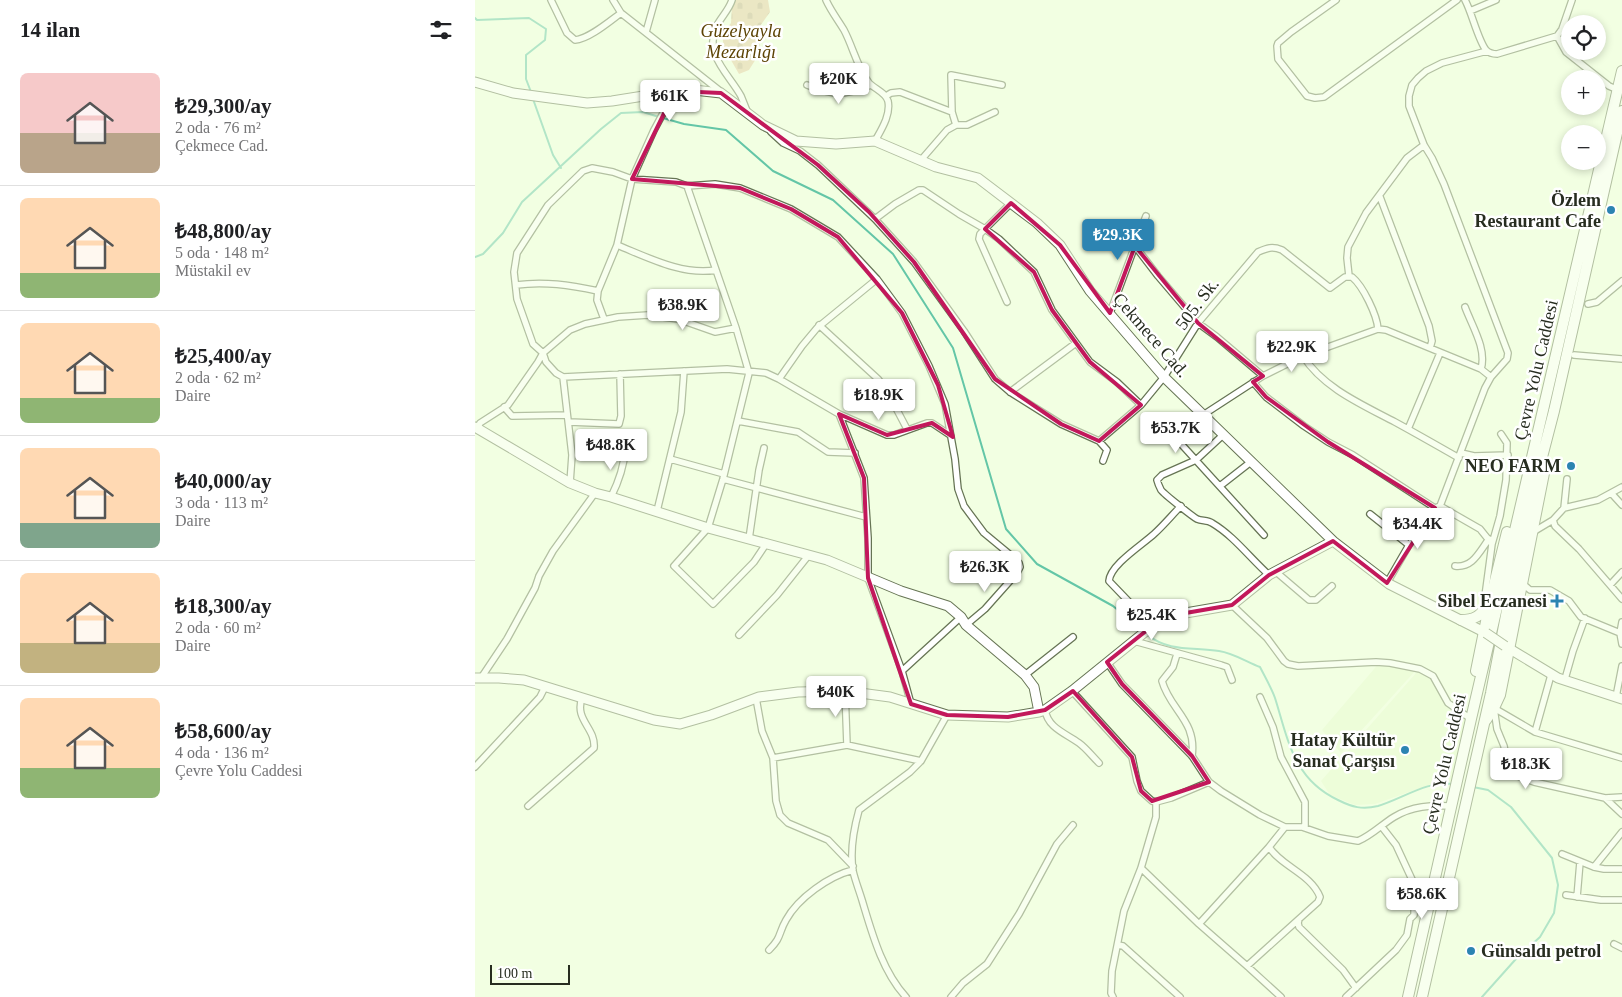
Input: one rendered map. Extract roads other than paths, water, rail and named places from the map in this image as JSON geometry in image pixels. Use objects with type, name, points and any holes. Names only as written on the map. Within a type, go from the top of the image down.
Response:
[{"type":"highway","name":"Çevre Yolu Caddesi","points":[[1408,997],[1470,721],[1622,72]]},
{"type":"highway","name":"Çevre Yolu Caddesi","points":[[1422,997],[1491,693],[1521,538],[1554,411],[1622,115]]},
{"type":"highway","points":[[1483,725],[1495,708],[1500,696],[1508,647],[1539,506],[1554,411]]},
{"type":"highway","points":[[1470,721],[1471,693],[1491,597],[1514,505],[1540,423]]},
{"type":"highway","points":[[1461,620],[1470,620],[1478,617],[1485,609],[1491,597]]},
{"type":"street","points":[[551,0],[567,33],[575,40],[580,40],[591,34],[621,13]]},
{"type":"street","points":[[613,0],[621,13],[721,93]]},
{"type":"street","points":[[646,32],[655,0]]},
{"type":"street","points":[[732,0],[730,7],[717,26],[713,38],[713,46],[720,67],[741,96],[748,113]]},
{"type":"street","points":[[826,0],[844,31],[857,63],[871,85],[886,96],[889,102],[886,119],[875,141]]},
{"type":"street","points":[[1336,0],[1291,32],[1277,46],[1278,59],[1307,96],[1324,97],[1457,0]]},
{"type":"street","points":[[1465,0],[1487,51]]},
{"type":"street","points":[[1470,10],[1496,0]]},
{"type":"street","points":[[1387,582],[1409,545],[1438,507],[1485,388],[1491,377],[1507,359],[1507,347],[1444,184],[1433,158],[1424,145],[1409,106],[1409,96],[1415,81],[1426,71],[1437,65],[1487,51],[1497,54],[1557,36],[1562,29],[1571,0]]},
{"type":"street","points":[[1557,36],[1566,52],[1609,86],[1617,90]]},
{"type":"street","points":[[956,125],[952,112],[951,75],[1002,84]]},
{"type":"street","points":[[475,82],[513,93],[587,103],[612,102],[675,91],[694,90],[721,93]]},
{"type":"street","points":[[807,86],[838,94],[853,92],[871,85]]},
{"type":"street","points":[[605,319],[597,300],[598,291],[617,245],[632,179],[667,103],[675,91]]},
{"type":"street","points":[[886,96],[891,92],[900,92],[952,112]]},
{"type":"street","name":"Çekmece Cad.","points":[[721,93],[763,125],[796,140],[836,144],[875,141],[936,167],[979,178],[1060,245],[1090,291],[1164,377],[1333,541],[1387,582],[1485,632],[1551,674],[1619,698]]},
{"type":"street","points":[[921,160],[947,130],[956,125],[967,125],[995,112]]},
{"type":"street","points":[[763,125],[783,143],[800,151],[818,165],[875,219],[914,262],[964,331],[995,379],[1010,392],[1061,424],[1099,441],[1107,450],[1103,461]]},
{"type":"street","points":[[1378,329],[1375,316],[1361,289],[1355,279],[1349,276],[1347,258],[1350,242],[1366,213],[1380,197],[1407,158],[1424,145]]},
{"type":"street","points":[[902,671],[963,621],[985,610],[1017,574],[1020,567],[1013,556],[984,534],[964,506],[958,489],[955,459],[945,404],[929,366],[902,313],[877,279],[839,237],[791,209],[740,188],[715,184],[687,186],[676,182],[632,179],[613,172],[592,168],[583,172],[567,185],[548,205],[517,253],[514,272],[517,299],[527,329],[533,344],[543,353],[546,362],[563,377],[727,369],[749,373],[766,373],[839,414],[887,435],[894,435],[927,422],[932,423],[950,435]]},
{"type":"street","points":[[687,186],[736,328],[749,373],[708,528],[674,566],[713,604],[754,562],[766,544]]},
{"type":"street","points":[[875,219],[895,204],[919,190],[923,190],[985,229],[999,239],[1034,272],[1052,310],[1090,362],[1117,382],[1141,406]]},
{"type":"street","points":[[1380,197],[1429,326],[1432,341],[1430,348]]},
{"type":"street","points":[[1007,302],[979,239],[980,234],[1011,203]]},
{"type":"street","points":[[1110,314],[1146,216]]},
{"type":"street","points":[[617,245],[691,270],[705,272],[716,270]]},
{"type":"street","points":[[1135,246],[1198,324],[1217,337],[1263,376]]},
{"type":"street","name":"505. Sk.","points":[[1099,441],[1141,406],[1164,377],[1198,324],[1258,252],[1272,247],[1282,250],[1330,288],[1340,279],[1349,276]]},
{"type":"street","points":[[779,379],[819,325],[877,279]]},
{"type":"street","points":[[1587,304],[1597,302],[1622,281]]},
{"type":"street","points":[[516,285],[533,282],[565,284],[598,291]]},
{"type":"street","points":[[1465,307],[1482,352],[1483,361],[1481,369]]},
{"type":"street","points":[[736,328],[715,332],[678,319],[648,315],[618,317],[585,324],[571,330],[543,353],[539,362],[508,404],[480,423],[476,430],[570,483],[595,493],[708,528],[827,560],[901,591],[948,606],[1025,675],[1034,687],[1046,718],[1053,726],[1079,743],[1099,763]]},
{"type":"street","points":[[819,325],[878,379],[887,391],[907,429]]},
{"type":"street","points":[[1203,415],[1263,376],[1303,356],[1378,329],[1386,330],[1481,369],[1491,377]]},
{"type":"street","points":[[1010,392],[1076,343]]},
{"type":"street","points":[[1408,429],[1440,353]]},
{"type":"street","points":[[1574,354],[1622,359]]},
{"type":"street","points":[[1303,356],[1312,369],[1328,384],[1361,404],[1460,455],[1508,455]]},
{"type":"street","points":[[657,512],[681,412],[684,371]]},
{"type":"street","points":[[569,422],[619,424],[621,416],[620,374]]},
{"type":"street","points":[[563,377],[572,454],[570,483]]},
{"type":"street","points":[[1253,382],[1266,397],[1304,426],[1328,442],[1480,530],[1491,542]]},
{"type":"street","points":[[504,407],[512,416],[567,415]]},
{"type":"street","points":[[839,414],[864,478],[868,538],[868,578],[902,671],[911,704]]},
{"type":"street","points":[[737,421],[799,432],[827,452],[855,453]]},
{"type":"street","points":[[1172,434],[1264,535]]},
{"type":"street","points":[[1491,597],[1485,596],[1491,542],[1500,516],[1508,455],[1507,443],[1501,434]]},
{"type":"street","points":[[1223,435],[1196,460],[1162,475],[1157,480],[1163,492],[1198,519],[1211,522],[1235,540],[1248,555],[1309,600],[1316,600],[1332,586]]},
{"type":"street","points":[[749,539],[764,448]]},
{"type":"street","points":[[611,497],[624,465],[625,450]]},
{"type":"street","points":[[670,459],[723,477],[866,517]]},
{"type":"street","points":[[1219,486],[1252,461]]},
{"type":"street","points":[[1564,508],[1567,479]]},
{"type":"street","points":[[1533,532],[1553,520],[1564,508],[1598,500],[1622,487]]},
{"type":"street","points":[[478,678],[507,639],[553,551],[595,493]]},
{"type":"street","points":[[1612,494],[1622,505]]},
{"type":"street","points":[[1156,623],[1133,606],[1109,581],[1109,578],[1120,563],[1154,534],[1181,506]]},
{"type":"street","points":[[1370,514],[1409,545]]},
{"type":"street","points":[[1553,520],[1555,526],[1579,549],[1622,599]]},
{"type":"street","points":[[478,678],[524,680],[654,720],[680,724],[757,698],[798,692],[845,691],[889,696],[947,714],[1008,717],[1042,711],[1072,691],[1156,623],[1173,615],[1232,605],[1272,573],[1333,541]]},
{"type":"street","points":[[1455,566],[1463,566],[1471,562],[1491,542]]},
{"type":"street","points":[[739,635],[777,595],[808,556]]},
{"type":"street","points":[[1610,585],[1622,572]]},
{"type":"street","points":[[1523,584],[1530,590],[1550,590],[1569,601],[1581,617],[1620,633]]},
{"type":"street","points":[[1232,605],[1257,628],[1283,661],[1288,664],[1298,666],[1390,662],[1420,669],[1433,676],[1448,703],[1470,721]]},
{"type":"street","points":[[1565,679],[1585,618]]},
{"type":"street","points":[[1622,622],[1620,633],[1622,644]]},
{"type":"street","points":[[1025,675],[1073,637]]},
{"type":"street","points":[[1134,641],[1227,667],[1232,680]]},
{"type":"street","points":[[1177,654],[1173,667],[1162,681],[1168,697],[1180,711],[1193,738],[1192,756]]},
{"type":"street","points":[[1107,662],[1122,684],[1192,756],[1209,782],[1244,806],[1285,827],[1305,828],[1328,836],[1358,841],[1382,827],[1393,817],[1409,810],[1453,801]]},
{"type":"street","points":[[1619,698],[1622,666]]},
{"type":"street","points":[[1535,732],[1551,674]]},
{"type":"street","points":[[475,767],[540,696],[545,686]]},
{"type":"street","points":[[845,691],[847,745]]},
{"type":"street","points":[[1072,691],[1132,757],[1141,790],[1152,801],[1156,802],[1171,798],[1209,782]]},
{"type":"street","points":[[1259,697],[1273,727],[1281,757],[1305,802],[1305,828]]},
{"type":"street","points":[[528,806],[594,748],[595,741],[581,715],[579,706],[582,698]]},
{"type":"street","points":[[757,698],[762,731],[773,758],[776,801],[780,815],[788,823],[828,840],[853,868]]},
{"type":"street","points":[[1495,708],[1535,732],[1622,758]]},
{"type":"street","points":[[1495,708],[1497,729],[1504,746],[1506,758],[1515,775],[1534,782],[1605,798],[1622,797]]},
{"type":"street","points":[[906,997],[888,972],[874,937],[853,868],[854,841],[859,810],[910,772],[921,761],[947,714]]},
{"type":"street","points":[[773,758],[847,745],[921,761]]},
{"type":"street","points":[[1605,798],[1622,814]]},
{"type":"street","points":[[1110,996],[1112,970],[1124,912],[1141,868],[1156,817],[1156,802]]},
{"type":"street","points":[[951,997],[963,983],[987,964],[1019,914],[1057,844],[1073,825]]},
{"type":"street","points":[[1199,924],[1285,827]]},
{"type":"street","points":[[1346,997],[1396,950],[1407,935],[1410,919],[1415,909],[1415,886],[1396,845],[1382,827]]},
{"type":"street","points":[[1594,867],[1622,832]]},
{"type":"street","points":[[1247,966],[1318,902],[1320,897],[1317,889],[1273,853],[1269,847]]},
{"type":"street","points":[[1561,854],[1594,867],[1622,869]]},
{"type":"street","points":[[1577,897],[1580,862]]},
{"type":"street","points":[[769,950],[779,940],[787,918],[798,903],[839,873],[853,868]]},
{"type":"street","points":[[1141,868],[1199,924],[1281,997]]},
{"type":"street","points":[[1566,896],[1622,900]]},
{"type":"street","points":[[1299,919],[1299,927],[1343,970],[1356,988]]},
{"type":"street","points":[[1614,944],[1622,948]]},
{"type":"street","points":[[1118,945],[1123,946],[1180,997]]},
{"type":"waterway","points":[[475,18],[477,20],[529,18],[546,29],[545,40],[526,55],[526,79],[531,92]]},
{"type":"waterway","points":[[533,99],[553,155],[561,168]]},
{"type":"waterway","points":[[475,257],[483,254],[503,233],[522,202],[621,113],[643,112],[659,117]]},
{"type":"waterway","points":[[663,118],[684,124],[726,130],[773,171],[833,200],[893,254],[953,348],[1006,529],[1037,564],[1113,606],[1142,630]]},
{"type":"waterway","points":[[1148,635],[1164,644],[1182,648],[1224,652],[1260,667],[1273,694],[1294,756],[1311,781],[1338,800],[1357,807],[1367,808],[1387,803],[1425,787],[1453,784]]},
{"type":"waterway","points":[[1473,787],[1488,790],[1511,807],[1552,858],[1558,885],[1554,913],[1540,937],[1515,960],[1482,997]]},
{"type":"place","name":"Özlem Restaurant Cafe","points":[[1611,210]]},
{"type":"place","name":"NEO FARM","points":[[1571,466]]},
{"type":"place","name":"Sibel Eczanesi","points":[[1557,601]]},
{"type":"place","name":"Hatay Kültür Sanat Çarşısı","points":[[1405,750]]},
{"type":"place","name":"Günsaldı petrol","points":[[1471,951]]},
{"type":"park label","name":"Güzelyayla Mezarlığı","points":[[741,41]]}]
